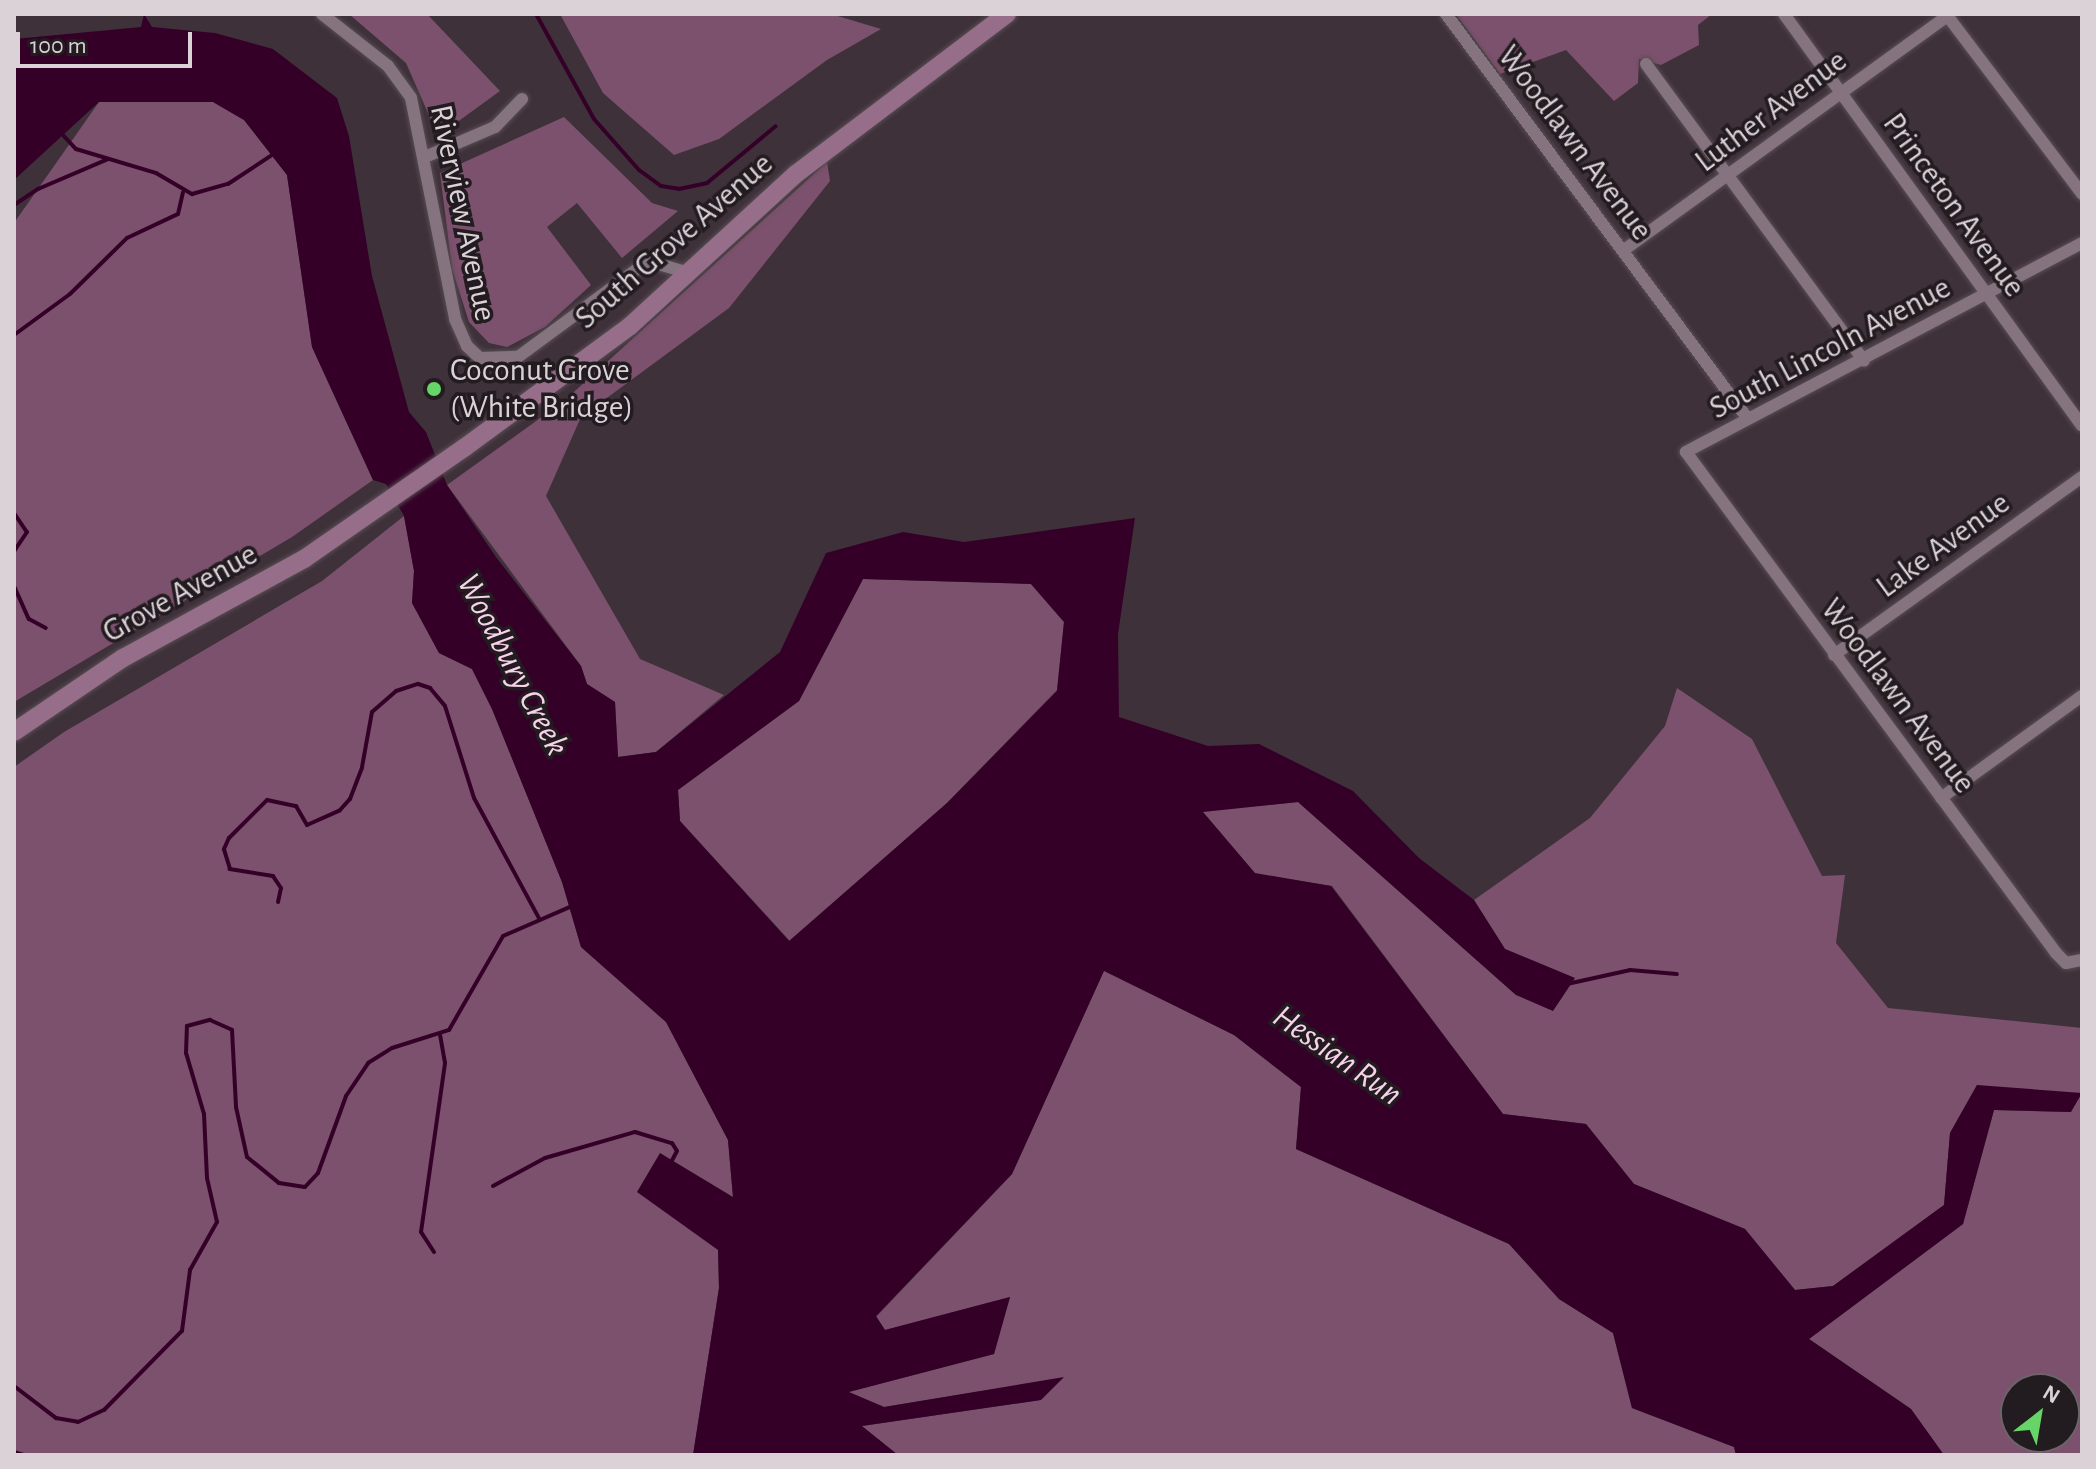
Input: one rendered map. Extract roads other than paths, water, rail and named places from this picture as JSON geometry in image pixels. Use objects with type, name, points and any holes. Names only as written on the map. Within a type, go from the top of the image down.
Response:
[{"type":"main road","name":"South Grove Avenue","points":[[376,510],[630,326],[807,165],[1007,14]]},
{"type":"main road","name":"Grove Avenue","points":[[14,732],[123,658],[304,559],[376,510]]},
{"type":"street","name":"Riverview Avenue","points":[[322,14],[388,66],[404,85],[425,157],[458,331],[480,358],[518,357],[648,261],[689,273]]},
{"type":"street","name":"Woodlawn Avenue","points":[[1446,14],[1748,419]]},
{"type":"street","name":"Princeton Avenue","points":[[1784,14],[2082,426]]},
{"type":"street","points":[[1948,15],[2082,194]]},
{"type":"street","name":"Luther Avenue","points":[[1624,250],[1731,175],[1840,90],[1948,15]]},
{"type":"street","points":[[1646,64],[1731,175],[1864,361]]},
{"type":"street","points":[[425,157],[495,127],[522,99]]},
{"type":"street","name":"South Lincoln Avenue","points":[[1686,452],[1864,361],[2082,243]]},
{"type":"street","name":"Woodlawn Avenue","points":[[1686,452],[2056,953],[2078,963]]},
{"type":"street","name":"Lake Avenue","points":[[1834,655],[2082,477]]},
{"type":"street","points":[[1941,798],[2082,696]]},
{"type":"water","points":[[144,14],[152,27],[215,33],[273,49],[337,98],[349,136],[372,276],[409,412],[426,432],[447,485],[496,557],[581,666],[587,684],[615,702],[618,757],[656,752],[780,652],[826,553],[903,532],[964,542],[1135,518],[1118,634],[1119,717],[1208,746],[1259,744],[1353,791],[1419,858],[1474,900],[1505,949],[1575,978],[1553,1011],[1516,995],[1298,802],[1203,812],[1255,873],[1331,886],[1503,1114],[1586,1124],[1634,1184],[1745,1229],[1795,1290],[1833,1286],[1944,1205],[1950,1133],[1977,1085],[2082,1093],[2071,1112],[1994,1110],[1963,1224],[1809,1339],[1911,1409],[1944,1455],[1736,1455],[1734,1447],[1632,1408],[1613,1333],[1559,1299],[1509,1244],[1296,1149],[1301,1087],[1234,1035],[1104,971],[1012,1174],[876,1316],[885,1330],[1010,1297],[994,1354],[849,1392],[884,1407],[1064,1377],[1041,1400],[862,1426],[898,1455],[693,1455],[719,1288],[718,1250],[637,1192],[660,1153],[733,1197],[728,1140],[666,1022],[581,947],[562,882],[492,709],[472,669],[439,653],[412,603],[414,571],[404,516],[386,484],[373,480],[312,347],[287,175],[244,120],[213,102],[99,102],[14,180],[14,39],[141,27]],"holes":[[[863,579],[1031,584],[1064,622],[1057,691],[947,803],[789,941],[680,821],[678,790],[799,701]]]},
{"type":"waterway","points":[[536,14],[594,119],[639,170],[661,186],[679,189],[707,183],[776,126]]},
{"type":"waterway","points":[[61,133],[76,149],[156,173],[192,194],[228,184],[275,153]]},
{"type":"waterway","points":[[14,205],[38,189],[108,159]]},
{"type":"waterway","points":[[14,335],[70,294],[127,238],[178,214],[183,193]]},
{"type":"waterway","points":[[14,513],[27,532],[14,551]]},
{"type":"waterway","points":[[14,586],[29,619],[46,628]]},
{"type":"waterway","points":[[278,902],[281,888],[273,876],[230,869],[224,849],[229,838],[267,800],[296,806],[307,825],[340,810],[350,799],[362,767],[372,712],[396,691],[418,684],[430,688],[445,706],[474,798],[539,918]]},
{"type":"waterway","points":[[14,1386],[56,1418],[78,1422],[104,1410],[182,1331],[190,1270],[217,1222],[207,1178],[204,1114],[186,1053],[187,1026],[210,1020],[232,1030],[236,1107],[247,1157],[279,1183],[305,1187],[318,1173],[346,1096],[368,1063],[392,1048],[449,1030],[503,936],[572,906]]},
{"type":"waterway","points":[[1567,984],[1630,970],[1677,974]]},
{"type":"waterway","points":[[434,1252],[421,1232],[445,1063],[440,1035]]},
{"type":"waterway","points":[[493,1186],[545,1158],[635,1132],[672,1143],[677,1151],[670,1164]]},
{"type":"waterway","points":[[14,1452],[24,1455]]},
{"type":"place","name":"Coconut Grove (White Bridge)","points":[[434,389]]},
{"type":"water label","name":"Woodbury Creek","points":[[512,665]]},
{"type":"water label","name":"Hessian Run","points":[[1337,1056]]}]
